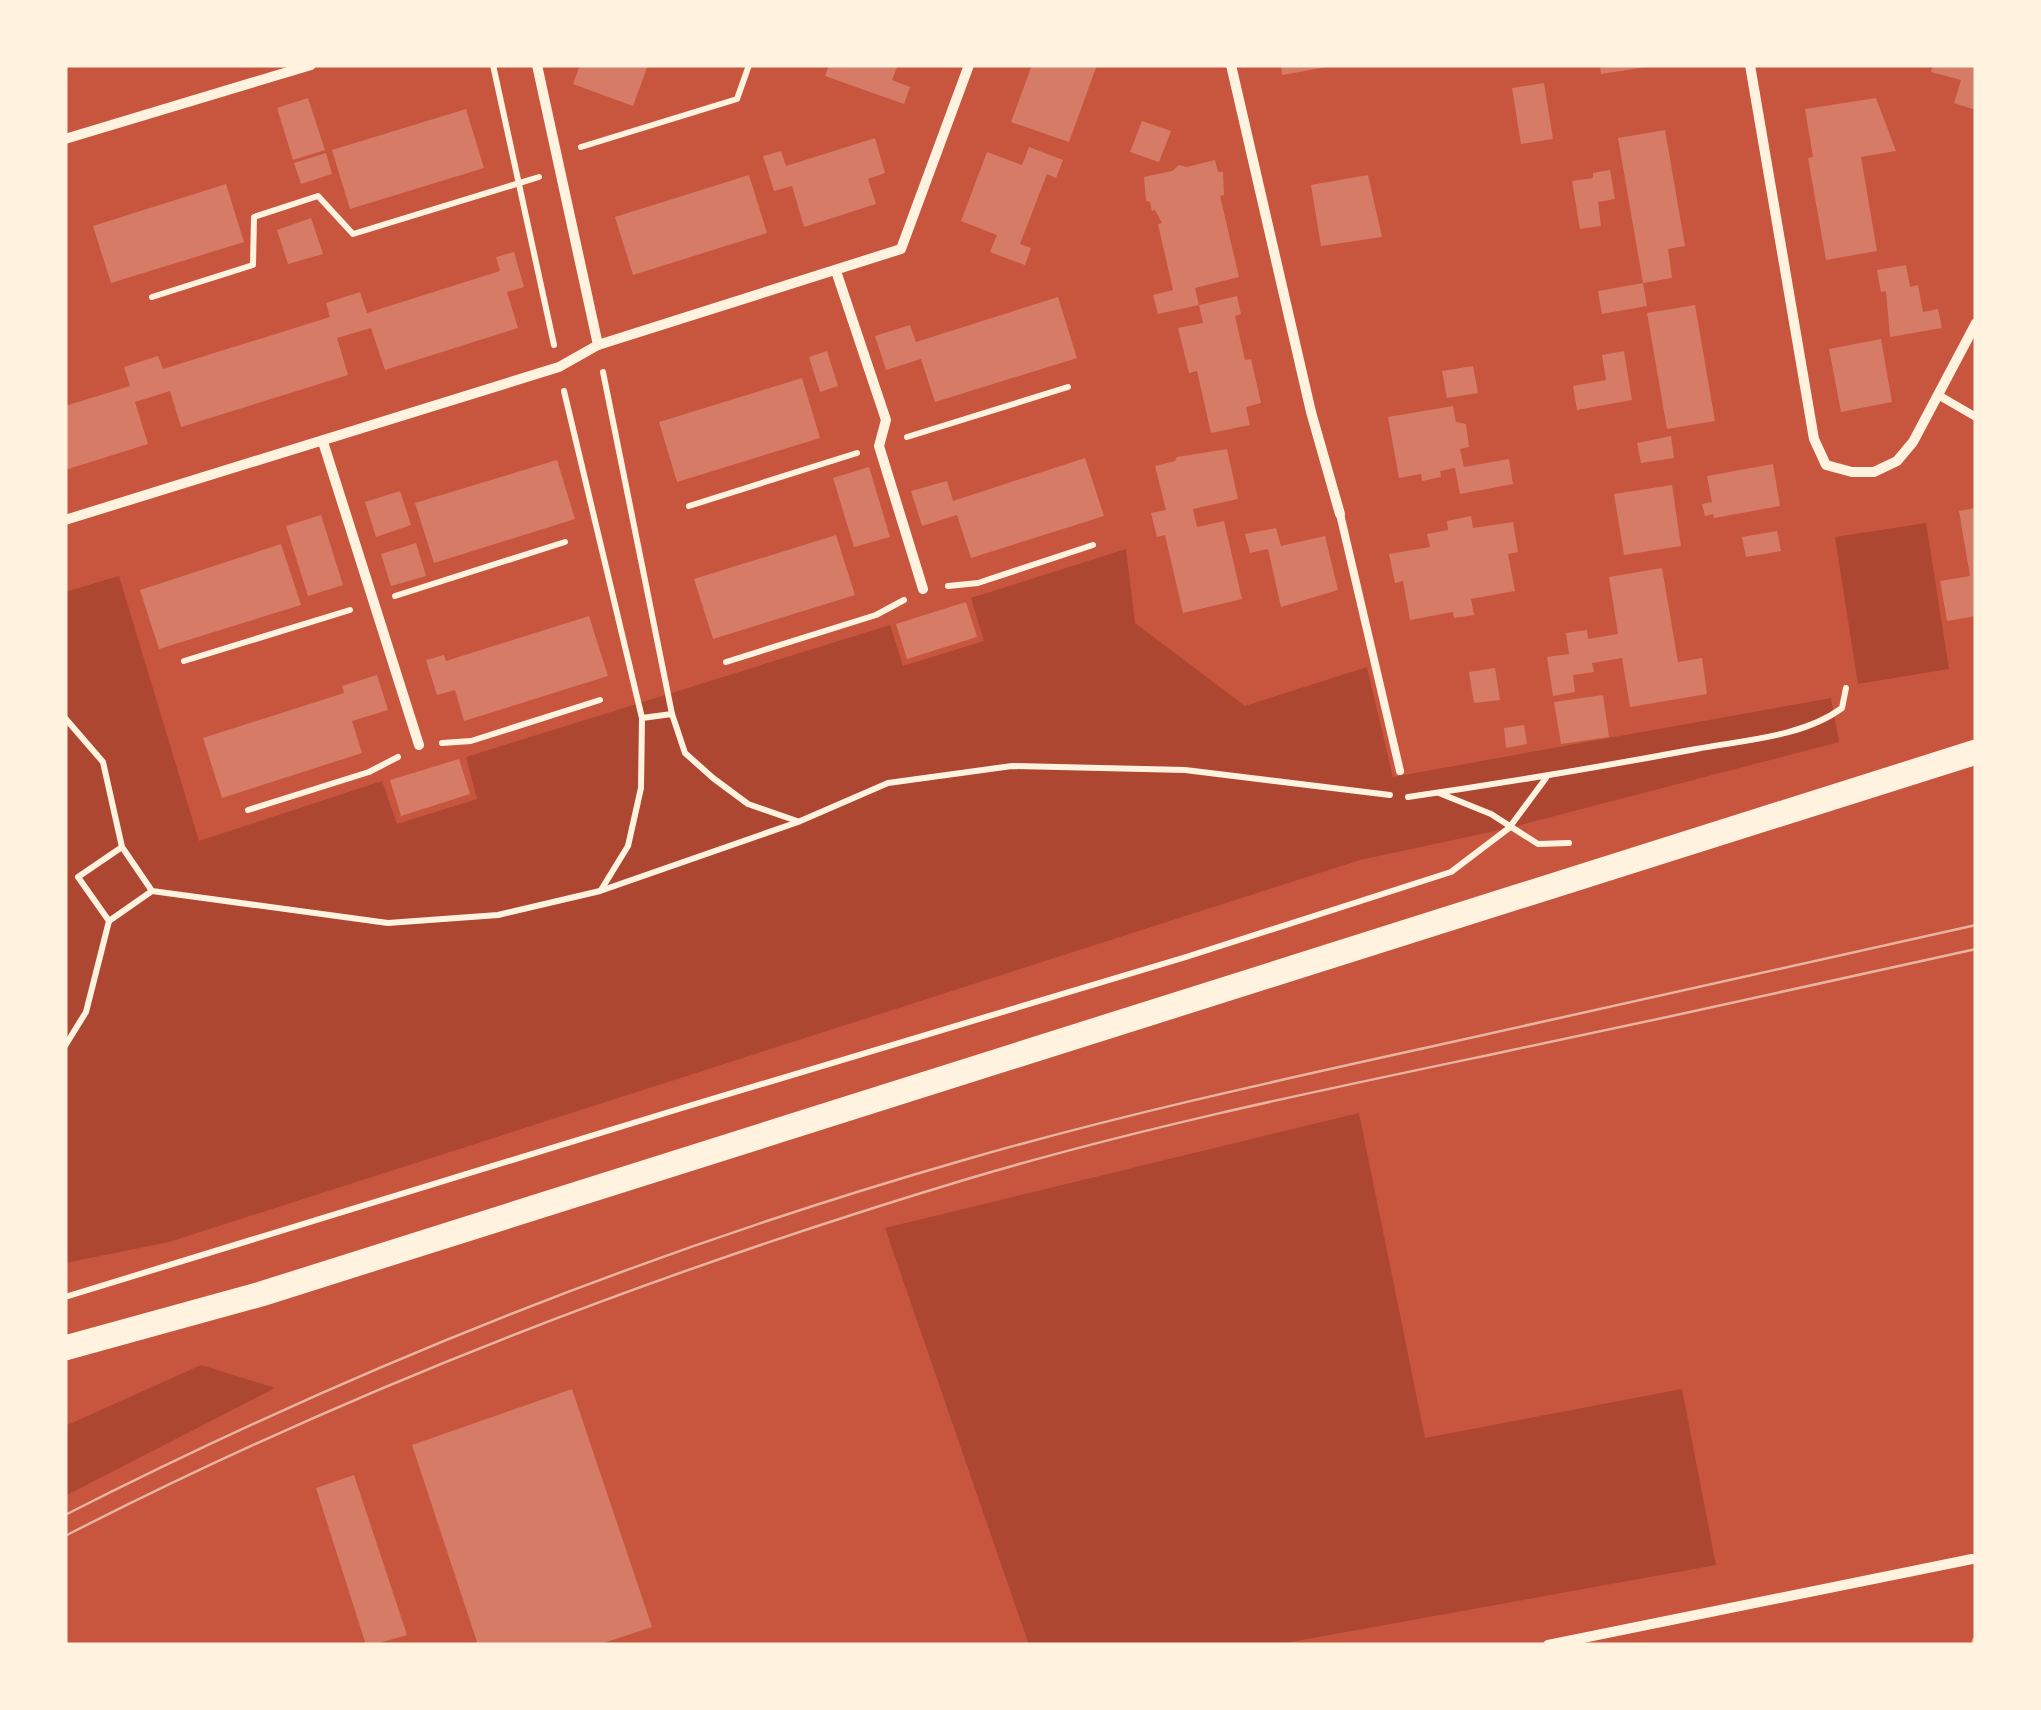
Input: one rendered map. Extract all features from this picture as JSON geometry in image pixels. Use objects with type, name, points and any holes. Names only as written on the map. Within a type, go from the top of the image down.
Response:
[{"type":"main road","points":[[65,1348],[279,1288],[1976,752]]},
{"type":"street","points":[[65,139],[311,65]]},
{"type":"street","points":[[537,65],[598,345]]},
{"type":"street","points":[[65,520],[559,367],[598,345],[901,249],[969,65]]},
{"type":"street","points":[[1231,65],[1311,412],[1340,514]]},
{"type":"street","points":[[1750,65],[1814,439],[1826,464],[1852,472],[1874,472],[1897,461],[1913,442],[1976,323]]},
{"type":"street","points":[[836,271],[886,420],[880,446],[924,589]]},
{"type":"street","points":[[323,442],[419,745]]},
{"type":"street","points":[[1548,1645],[1972,1559]]},
{"type":"lane","points":[[1938,396],[1976,417]]},
{"type":"lane","points":[[1340,514],[1400,771]]},
{"type":"path","points":[[494,65],[559,367],[642,718],[641,788],[628,846],[600,891]]},
{"type":"path","points":[[556,155],[736,98],[749,65]]},
{"type":"path","points":[[152,298],[254,265],[254,216],[303,200],[318,196],[353,234],[559,171]]},
{"type":"path","points":[[598,345],[672,714],[684,753],[748,804],[798,822]]},
{"type":"path","points":[[726,662],[876,616],[924,589],[978,583],[1093,545]]},
{"type":"path","points":[[65,1046],[86,1012],[109,921],[152,891],[388,923],[498,916],[600,891],[798,822],[888,784],[1012,766],[1185,770],[1406,797],[1547,777],[1774,735],[1826,720],[1842,708],[1846,688]]},
{"type":"path","points":[[248,810],[369,772],[419,745],[471,741],[600,700]]},
{"type":"path","points":[[642,718],[672,714]]},
{"type":"path","points":[[65,718],[103,762],[122,847],[152,891]]},
{"type":"path","points":[[65,1297],[1186,958],[1451,872],[1509,828],[1547,777]]},
{"type":"path","points":[[1438,792],[1490,814],[1509,828]]},
{"type":"path","points":[[65,876],[78,877],[122,847]]},
{"type":"path","points":[[78,877],[109,921]]},
{"type":"shaded area","points":[[1926,523],[1949,669],[1858,684],[1835,537]]},
{"type":"shaded area","points":[[1126,549],[1135,623],[1245,706],[1367,667],[1393,777],[1831,698],[1839,742],[1509,828],[1360,860],[169,1242],[65,1263],[65,592],[119,576],[199,841],[382,781],[397,824],[477,799],[466,757],[890,625],[903,666],[984,641],[971,598]]},
{"type":"shaded area","points":[[1359,1113],[1425,1438],[1682,1389],[1716,1565],[1274,1645],[1029,1645],[885,1228]]},
{"type":"shaded area","points":[[201,1365],[275,1388],[65,1496],[65,1426]]},
{"type":"building","points":[[580,65],[648,65],[633,106],[573,84]]},
{"type":"building","points":[[829,65],[898,65],[892,80],[910,87],[904,104],[825,76]]},
{"type":"building","points":[[1032,65],[1097,65],[1069,142],[1011,122]]},
{"type":"building","points":[[1281,65],[1327,65],[1327,67],[1282,75]]},
{"type":"building","points":[[1600,65],[1646,65],[1646,67],[1601,74]]},
{"type":"building","points":[[1933,65],[1976,65],[1976,110],[1954,103],[1961,80],[1931,72]]},
{"type":"building","points":[[1544,83],[1553,139],[1521,144],[1512,88]]},
{"type":"building","points":[[308,98],[325,150],[293,160],[277,108]]},
{"type":"building","points":[[1876,98],[1896,151],[1861,157],[1877,251],[1826,260],[1808,158],[1813,157],[1805,109]]},
{"type":"building","points":[[466,109],[484,168],[350,209],[332,150]]},
{"type":"building","points":[[1142,121],[1171,131],[1159,162],[1130,152]]},
{"type":"building","points":[[1665,130],[1685,246],[1668,249],[1672,278],[1643,283],[1618,138]]},
{"type":"building","points":[[875,138],[885,173],[868,179],[876,204],[804,227],[792,186],[774,191],[763,156],[781,151],[786,166]]},
{"type":"building","points":[[1029,147],[1063,160],[1056,178],[1047,174],[1020,244],[1031,248],[1025,265],[990,252],[997,235],[961,221],[987,152],[1022,165]]},
{"type":"building","points":[[326,153],[332,174],[301,184],[294,163]]},
{"type":"building","points":[[1215,160],[1218,172],[1223,172],[1224,195],[1220,196],[1239,277],[1195,288],[1199,305],[1158,314],[1153,295],[1173,290],[1158,224],[1162,223],[1146,201],[1144,177],[1172,171],[1179,165],[1187,167]]},
{"type":"building","points":[[1610,170],[1615,199],[1598,202],[1601,226],[1580,229],[1572,181]]},
{"type":"building","points":[[749,175],[767,233],[633,275],[615,217]]},
{"type":"building","points":[[1368,175],[1382,237],[1321,246],[1311,185]]},
{"type":"building","points":[[226,184],[244,242],[111,283],[93,226]]},
{"type":"building","points":[[311,218],[323,254],[288,264],[277,230]]},
{"type":"building","points":[[514,252],[524,287],[507,292],[518,328],[385,370],[371,328],[337,338],[348,375],[181,427],[170,391],[135,402],[148,444],[65,470],[65,406],[130,386],[124,367],[158,356],[163,369],[330,317],[326,303],[360,292],[367,313],[500,271],[496,257]]},
{"type":"building","points":[[1906,265],[1910,287],[1918,285],[1923,312],[1938,309],[1942,328],[1890,337],[1886,291],[1881,292],[1877,270]]},
{"type":"building","points":[[1643,283],[1647,306],[1602,314],[1598,291]]},
{"type":"building","points":[[1237,296],[1241,314],[1235,316],[1245,360],[1251,359],[1261,403],[1246,407],[1250,425],[1211,433],[1197,371],[1189,373],[1178,328],[1203,323],[1199,305]]},
{"type":"building","points":[[1058,297],[1077,358],[935,402],[921,359],[886,370],[875,336],[910,325],[916,342]]},
{"type":"building","points":[[1695,305],[1715,421],[1667,429],[1647,313]]},
{"type":"building","points":[[1881,339],[1892,402],[1841,412],[1829,349]]},
{"type":"building","points":[[827,351],[838,386],[820,392],[809,357]]},
{"type":"building","points":[[1624,351],[1632,400],[1577,410],[1573,386],[1606,380],[1602,355]]},
{"type":"building","points":[[1473,366],[1478,393],[1447,398],[1442,371]]},
{"type":"building","points":[[802,378],[820,438],[677,482],[659,422]]},
{"type":"building","points":[[1453,406],[1456,422],[1466,424],[1469,447],[1460,449],[1464,467],[1509,459],[1513,484],[1460,494],[1455,468],[1440,471],[1441,477],[1422,481],[1421,474],[1399,478],[1388,417]]},
{"type":"building","points":[[1671,436],[1674,458],[1641,463],[1637,443]]},
{"type":"building","points":[[1227,449],[1238,499],[1193,509],[1197,527],[1224,521],[1242,599],[1183,613],[1165,535],[1157,537],[1151,513],[1166,510],[1155,466],[1177,457]]},
{"type":"building","points":[[1085,458],[1104,516],[971,558],[957,515],[922,526],[911,491],[947,481],[953,501]]},
{"type":"building","points":[[557,460],[575,519],[434,563],[415,503]]},
{"type":"building","points":[[1773,464],[1780,506],[1714,518],[1713,514],[1705,516],[1702,504],[1712,502],[1707,476]]},
{"type":"building","points":[[869,467],[890,537],[854,547],[833,478]]},
{"type":"building","points":[[1672,485],[1681,546],[1624,555],[1614,494]]},
{"type":"building","points":[[400,491],[411,525],[376,537],[365,502]]},
{"type":"building","points":[[1976,508],[1976,616],[1947,621],[1940,581],[1970,576],[1959,511]]},
{"type":"building","points":[[321,515],[343,585],[308,596],[286,526]]},
{"type":"building","points":[[1471,516],[1473,528],[1513,522],[1518,552],[1508,554],[1515,591],[1471,599],[1474,615],[1454,618],[1453,612],[1410,620],[1403,581],[1395,583],[1389,554],[1430,547],[1427,534],[1448,530],[1447,521]]},
{"type":"building","points":[[1276,528],[1281,546],[1325,536],[1338,590],[1281,607],[1268,549],[1250,553],[1245,534]]},
{"type":"building","points":[[1777,531],[1781,551],[1746,557],[1742,537]]},
{"type":"building","points":[[836,535],[855,595],[713,639],[694,579]]},
{"type":"building","points":[[416,543],[426,576],[391,586],[381,554]]},
{"type":"building","points":[[281,544],[301,605],[159,649],[140,590]]},
{"type":"building","points":[[1662,568],[1678,662],[1702,658],[1707,694],[1630,707],[1622,658],[1592,663],[1594,672],[1573,675],[1575,692],[1553,696],[1547,657],[1569,654],[1566,633],[1587,630],[1588,639],[1618,634],[1609,577]]},
{"type":"building","points":[[966,602],[977,637],[907,659],[896,624]]},
{"type":"building","points":[[589,616],[608,676],[464,721],[455,690],[437,695],[426,660],[444,655],[446,661]]},
{"type":"building","points":[[1495,668],[1500,700],[1474,703],[1469,672]]},
{"type":"building","points":[[377,675],[388,710],[352,721],[362,753],[222,798],[203,738],[344,693],[342,686]]},
{"type":"building","points":[[1603,695],[1609,737],[1561,744],[1554,702]]},
{"type":"building","points":[[1524,725],[1527,744],[1506,748],[1504,728]]},
{"type":"building","points":[[459,759],[470,794],[401,816],[390,780]]},
{"type":"building","points":[[572,1389],[652,1627],[597,1645],[478,1645],[412,1445]]},
{"type":"building","points":[[354,1475],[407,1635],[372,1645],[366,1645],[316,1488]]},
{"type":"tram line","points":[[65,1515],[283,1410],[506,1316],[733,1232],[848,1195],[1021,1144],[1194,1100],[1976,925]]},
{"type":"tram line","points":[[65,1536],[283,1431],[506,1338],[734,1254],[964,1180],[1232,1110],[1976,949]]},
{"type":"railway","points":[[1975,1645],[1976,1641]]}]
